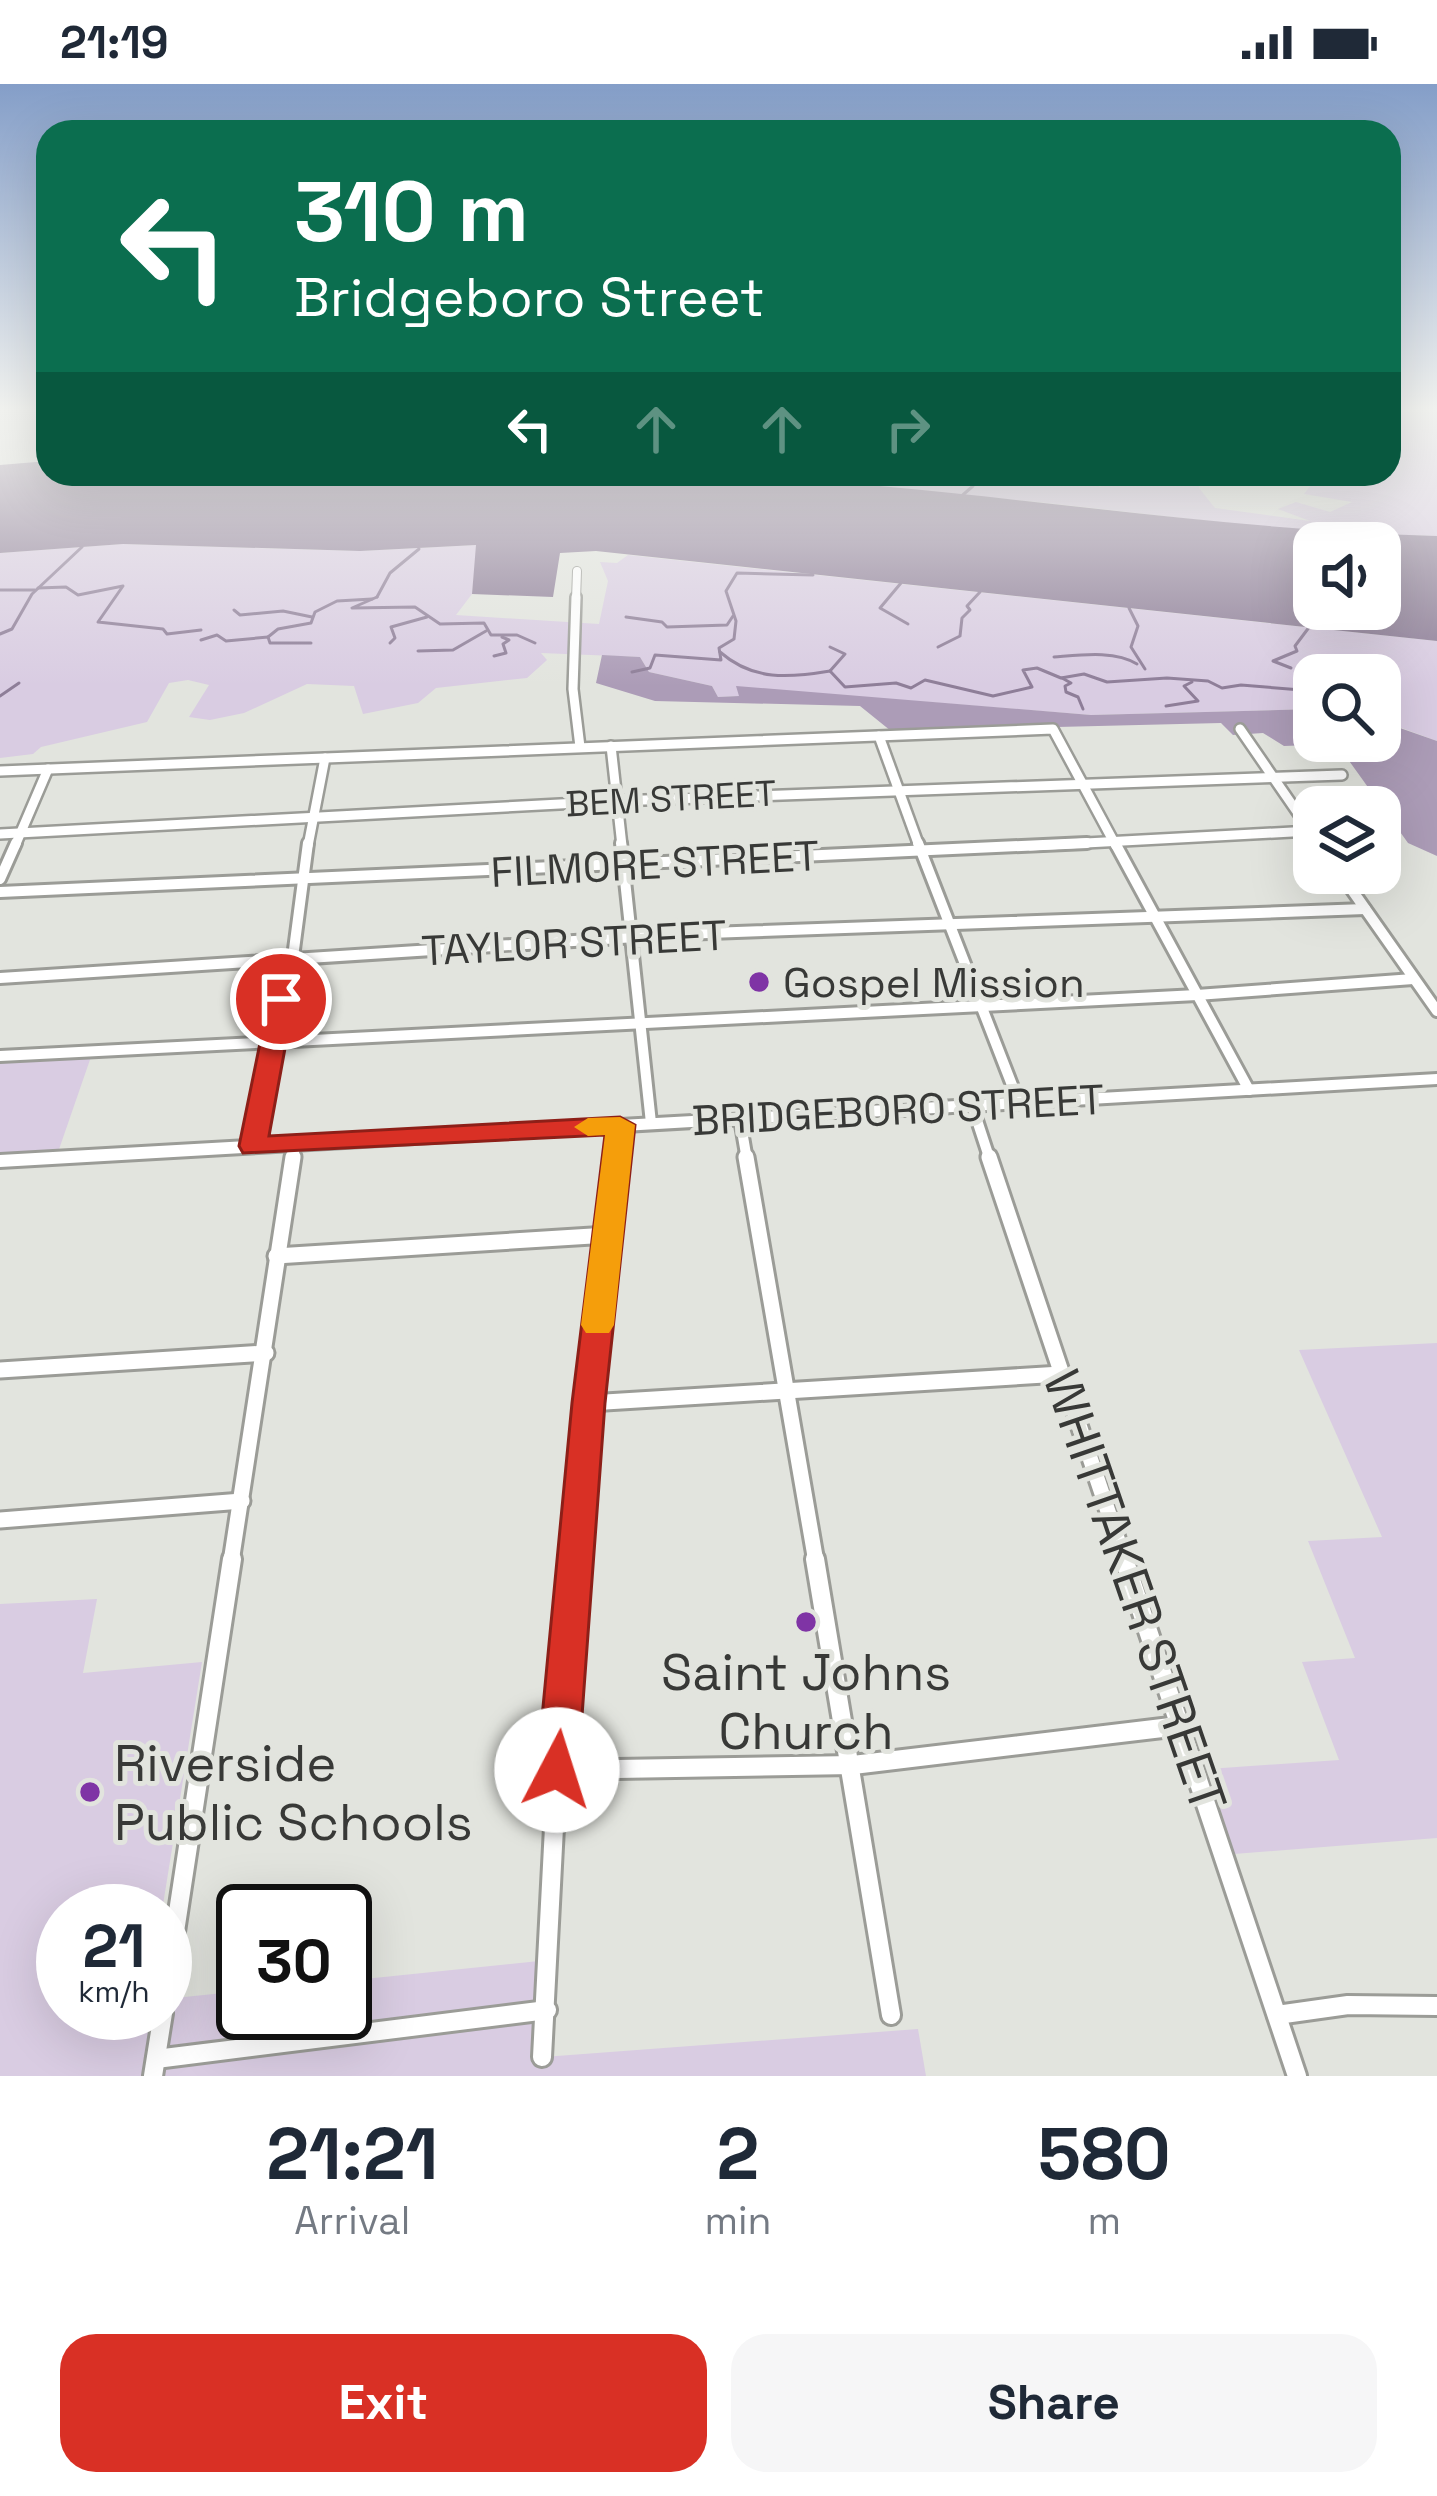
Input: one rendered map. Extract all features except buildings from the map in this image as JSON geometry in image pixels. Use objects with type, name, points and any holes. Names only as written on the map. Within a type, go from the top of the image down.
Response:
[{"type":"main road","name":"BRIDGEBORO STREET","points":[[0,1161],[1437,1079]]},
{"type":"street","points":[[577,571],[573,689],[580,747]]},
{"type":"street","points":[[0,771],[1054,729],[1110,841],[1155,913],[1249,1090]]},
{"type":"street","points":[[1240,729],[1293,808]]},
{"type":"street","points":[[879,736],[951,924],[976,1005],[1019,1103]]},
{"type":"street","points":[[611,746],[630,940],[644,1023],[651,1124]]},
{"type":"street","points":[[253,1146],[270,1042],[293,957],[311,819],[325,758]]},
{"type":"street","points":[[0,879],[48,770]]},
{"type":"street","name":"BEM STREET","points":[[0,833],[616,801],[1342,775]]},
{"type":"street","name":"FILMORE STREET","points":[[0,892],[1293,835]]},
{"type":"street","points":[[1355,894],[1437,1011]]},
{"type":"street","name":"TAYLOR STREET","points":[[0,978],[293,957],[1155,913],[1365,909]]},
{"type":"street","points":[[0,1057],[1197,995],[1413,979]]},
{"type":"street","name":"WHITTAKER STREET","points":[[971,1105],[1298,2076]]},
{"type":"street","points":[[740,1119],[783,1390],[853,1765],[891,2015]]},
{"type":"street","points":[[542,2057],[557,1770],[589,1403],[620,1125]]},
{"type":"street","points":[[181,1884],[295,1144]]},
{"type":"street","points":[[276,1256],[608,1234]]},
{"type":"street","points":[[0,1370],[266,1354]]},
{"type":"street","points":[[589,1403],[1061,1374]]},
{"type":"street","points":[[0,1520],[242,1501]]},
{"type":"street","points":[[557,1770],[853,1765],[1179,1726]]},
{"type":"street","points":[[1277,2015],[1348,2006],[1437,2006]]},
{"type":"street","points":[[155,2067],[547,2010]]},
{"type":"shaded area","points":[[0,500],[1016,500],[1293,528],[1293,626],[596,551],[560,553],[553,597],[472,594],[476,545],[360,551],[123,544],[0,553]]},
{"type":"shaded area","points":[[1013,500],[1209,500],[1215,508],[1310,521],[1278,509],[1296,502],[1330,512],[1352,502],[1340,500],[1437,500],[1437,536],[1401,535],[1401,522],[1293,522],[1293,530]]},
{"type":"shaded area","points":[[1401,534],[1437,536],[1437,641],[1334,630],[1401,630]]},
{"type":"shaded area","points":[[122,544],[360,551],[477,545],[472,594],[456,615],[599,624],[608,581],[600,562],[617,563],[628,555],[1293,626],[1293,630],[1437,641],[1437,741],[1401,728],[1401,654],[1293,654],[1293,710],[1091,715],[737,687],[740,696],[718,697],[712,686],[649,672],[640,657],[541,653],[547,660],[527,678],[436,688],[418,703],[363,714],[354,686],[307,684],[244,713],[210,720],[189,717],[209,685],[188,680],[169,683],[147,722],[41,747],[33,754],[0,758],[0,553]]},
{"type":"shaded area","points":[[602,655],[640,657],[649,672],[712,686],[718,697],[739,696],[736,686],[1091,715],[1293,710],[1293,746],[1284,746],[1263,733],[1233,735],[1221,723],[891,731],[860,706],[655,701],[596,683]]},
{"type":"shaded area","points":[[1401,728],[1437,741],[1437,856],[1408,843],[1401,833],[1401,786],[1367,786],[1350,762],[1401,762]]},
{"type":"shaded area","points":[[93,1051],[56,1158],[0,1161],[0,1056]]},
{"type":"shaded area","points":[[1437,1343],[1437,1838],[1234,1854],[1208,1769],[1339,1760],[1302,1662],[1355,1658],[1308,1541],[1382,1537],[1299,1350]]},
{"type":"shaded area","points":[[97,1599],[83,1673],[202,1662],[166,1884],[36,1884],[36,2040],[192,2040],[192,1996],[216,1994],[216,2040],[372,2040],[372,1978],[539,1961],[530,2058],[918,2029],[926,2076],[0,2076],[0,1604]]},
{"type":"waterway","points":[[38,588],[82,547]]},
{"type":"waterway","points":[[419,549],[390,573],[377,597],[352,608],[415,607],[440,624],[484,623],[491,635],[517,635],[535,643]]},
{"type":"waterway","points":[[632,672],[650,668],[655,655],[721,660],[719,648],[734,639],[736,621],[726,591],[737,573],[813,575]]},
{"type":"waterway","points":[[901,583],[880,608],[908,624]]},
{"type":"waterway","points":[[38,588],[66,587],[78,595],[123,586],[98,622],[163,629],[167,634],[201,630]]},
{"type":"waterway","points":[[0,634],[12,629],[38,588]]},
{"type":"waterway","points":[[0,590],[35,590]]},
{"type":"waterway","points":[[938,647],[960,636],[962,618],[970,610],[967,606],[980,592]]},
{"type":"waterway","points":[[268,637],[278,629],[311,623],[315,612],[337,601],[372,599]]},
{"type":"waterway","points":[[1129,608],[1138,626],[1131,647],[1145,669]]},
{"type":"waterway","points":[[234,610],[240,615],[283,611],[312,617]]},
{"type":"waterway","points":[[626,617],[662,622],[667,627],[727,625],[733,616]]},
{"type":"waterway","points":[[390,643],[395,638],[391,627],[427,617]]},
{"type":"waterway","points":[[1291,668],[1273,661],[1297,651],[1295,646],[1307,630]]},
{"type":"waterway","points":[[418,651],[453,650],[486,631]]},
{"type":"waterway","points":[[201,640],[217,635],[226,641],[268,637]]},
{"type":"waterway","points":[[268,637],[270,643],[311,643]]},
{"type":"waterway","points":[[494,656],[506,653],[503,644],[509,640],[502,637]]},
{"type":"waterway","points":[[830,647],[845,654],[830,671]]},
{"type":"waterway","points":[[720,652],[758,673],[830,671]]},
{"type":"waterway","points":[[1054,657],[1108,655],[1137,664]]},
{"type":"waterway","points":[[830,671],[845,687],[896,683],[911,688],[925,680],[993,696],[1032,687],[1023,670],[1037,668],[1061,678],[1084,674],[1107,682],[1167,678],[1208,681],[1222,688],[1293,689]]},
{"type":"waterway","points":[[1062,678],[1071,683],[1065,686],[1066,692],[1078,697],[1083,709]]},
{"type":"waterway","points":[[1166,706],[1198,701],[1184,686],[1192,682]]},
{"type":"waterway","points":[[0,696],[19,683]]},
{"type":"slow traffic","points":[[588,1127],[620,1125],[597,1325]]},
{"type":"place","name":"Gospel Mission","points":[[759,982]]},
{"type":"place","name":"Saint Johns Church","points":[[806,1622]]},
{"type":"place","name":"Riverside Public Schools","points":[[90,1792]]},
{"type":"route","points":[[281,999],[253,1146],[620,1125],[589,1403],[557,1770]]}]
